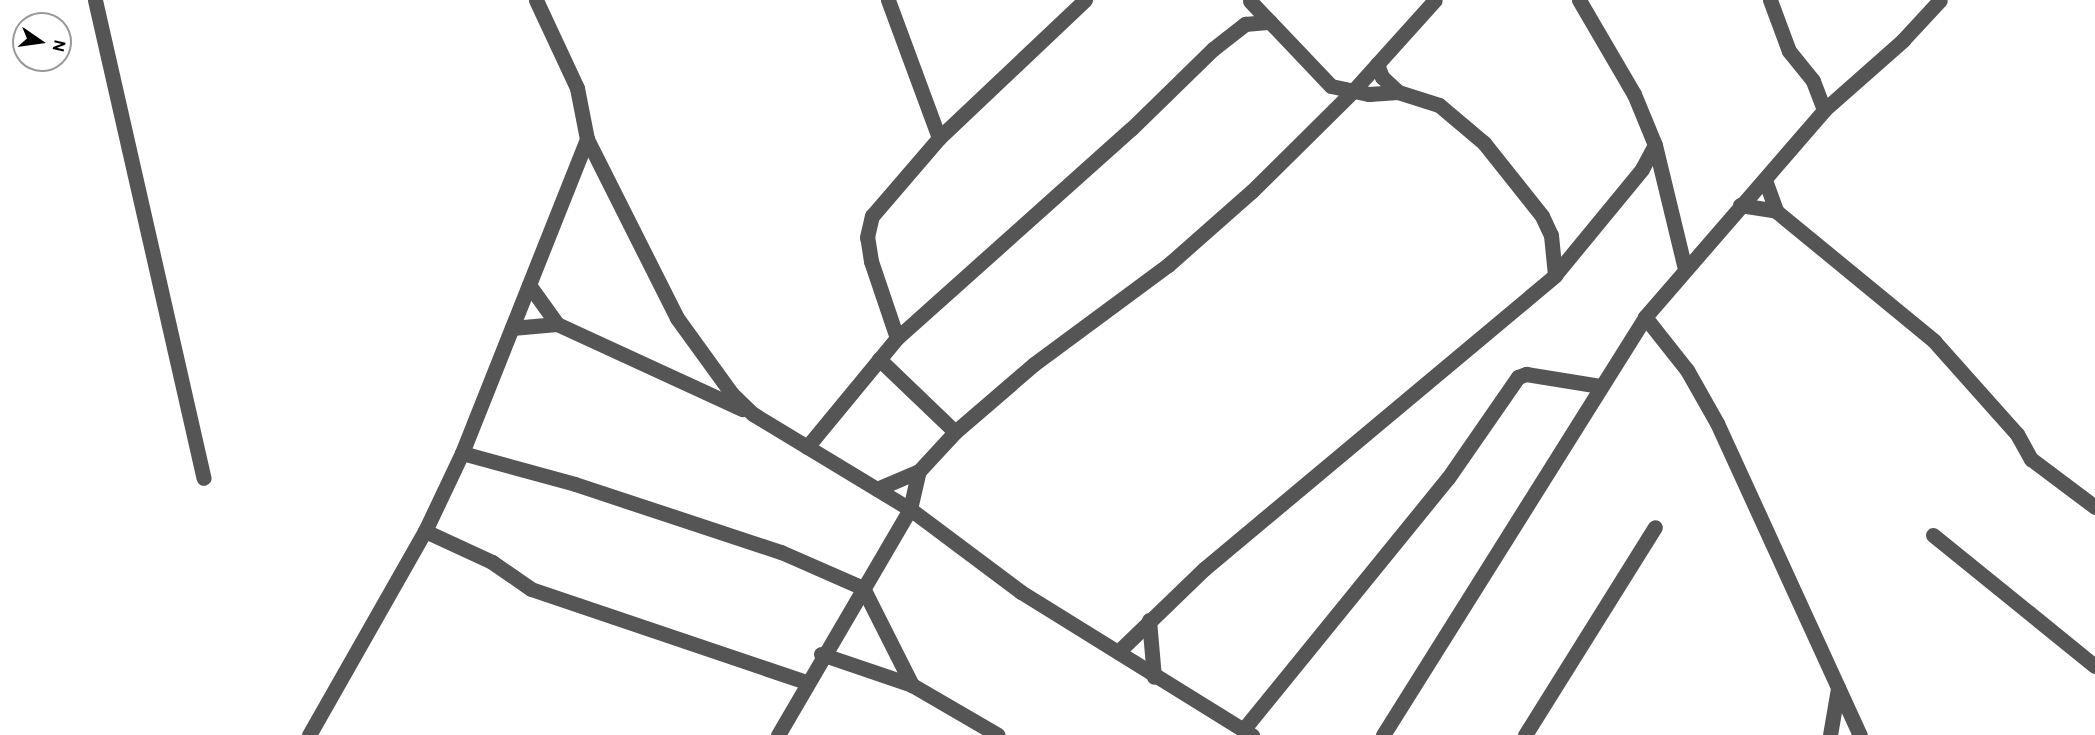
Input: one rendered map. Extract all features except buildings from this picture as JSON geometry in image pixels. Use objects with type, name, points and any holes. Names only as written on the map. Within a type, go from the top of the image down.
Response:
[{"type":"street","points":[[95,0],[204,478]]},
{"type":"street","points":[[536,0],[577,88],[587,139],[677,318],[732,394],[753,414]]},
{"type":"street","points":[[888,0],[939,138]]},
{"type":"street","points":[[897,338],[867,237],[872,216],[884,199],[939,138],[1085,0]]},
{"type":"street","points":[[877,489],[919,471],[956,432],[1034,364],[1168,265],[1252,191],[1353,91],[1435,0]]},
{"type":"street","points":[[1579,0],[1634,94],[1655,145],[1685,269]]},
{"type":"street","points":[[1770,0],[1789,51],[1813,81],[1824,110]]},
{"type":"street","points":[[1383,735],[1645,316],[1824,110],[1903,40],[1940,0]]},
{"type":"street","points":[[1249,1],[1314,74],[1331,86],[1353,91],[1398,92],[1439,105],[1484,143],[1542,216],[1551,235],[1555,275]]},
{"type":"street","points":[[1245,24],[1249,1]]},
{"type":"street","points":[[807,447],[897,338],[1245,24],[1270,22]]},
{"type":"street","points":[[1377,64],[1382,76],[1398,92]]},
{"type":"street","points":[[309,735],[425,531],[462,453],[587,139]]},
{"type":"street","points":[[1118,652],[1149,620],[1555,275],[1642,169],[1655,145]]},
{"type":"street","points":[[1642,169],[1662,172]]},
{"type":"street","points":[[1765,180],[1776,211]]},
{"type":"street","points":[[1740,205],[1776,211],[1934,341],[2018,434],[2031,459],[2095,507]]},
{"type":"street","points":[[529,285],[557,324],[753,414],[910,509],[1021,592],[1248,732],[1448,478],[1518,377],[1526,374],[1600,386]]},
{"type":"street","points":[[1645,316],[1687,370],[1717,423],[1860,735]]},
{"type":"street","points":[[512,328],[557,324]]},
{"type":"street","points":[[879,359],[956,432]]},
{"type":"street","points":[[462,453],[575,484],[781,552],[863,588],[912,685]]},
{"type":"street","points":[[778,735],[821,654],[910,509],[919,471]]},
{"type":"street","points":[[1525,735],[1655,527]]},
{"type":"street","points":[[425,531],[492,562],[531,590],[806,682]]},
{"type":"street","points":[[1933,535],[2095,666]]},
{"type":"street","points":[[1149,620],[1154,676]]},
{"type":"street","points":[[821,654],[912,685],[998,735]]},
{"type":"street","points":[[1830,735],[1839,686]]}]
